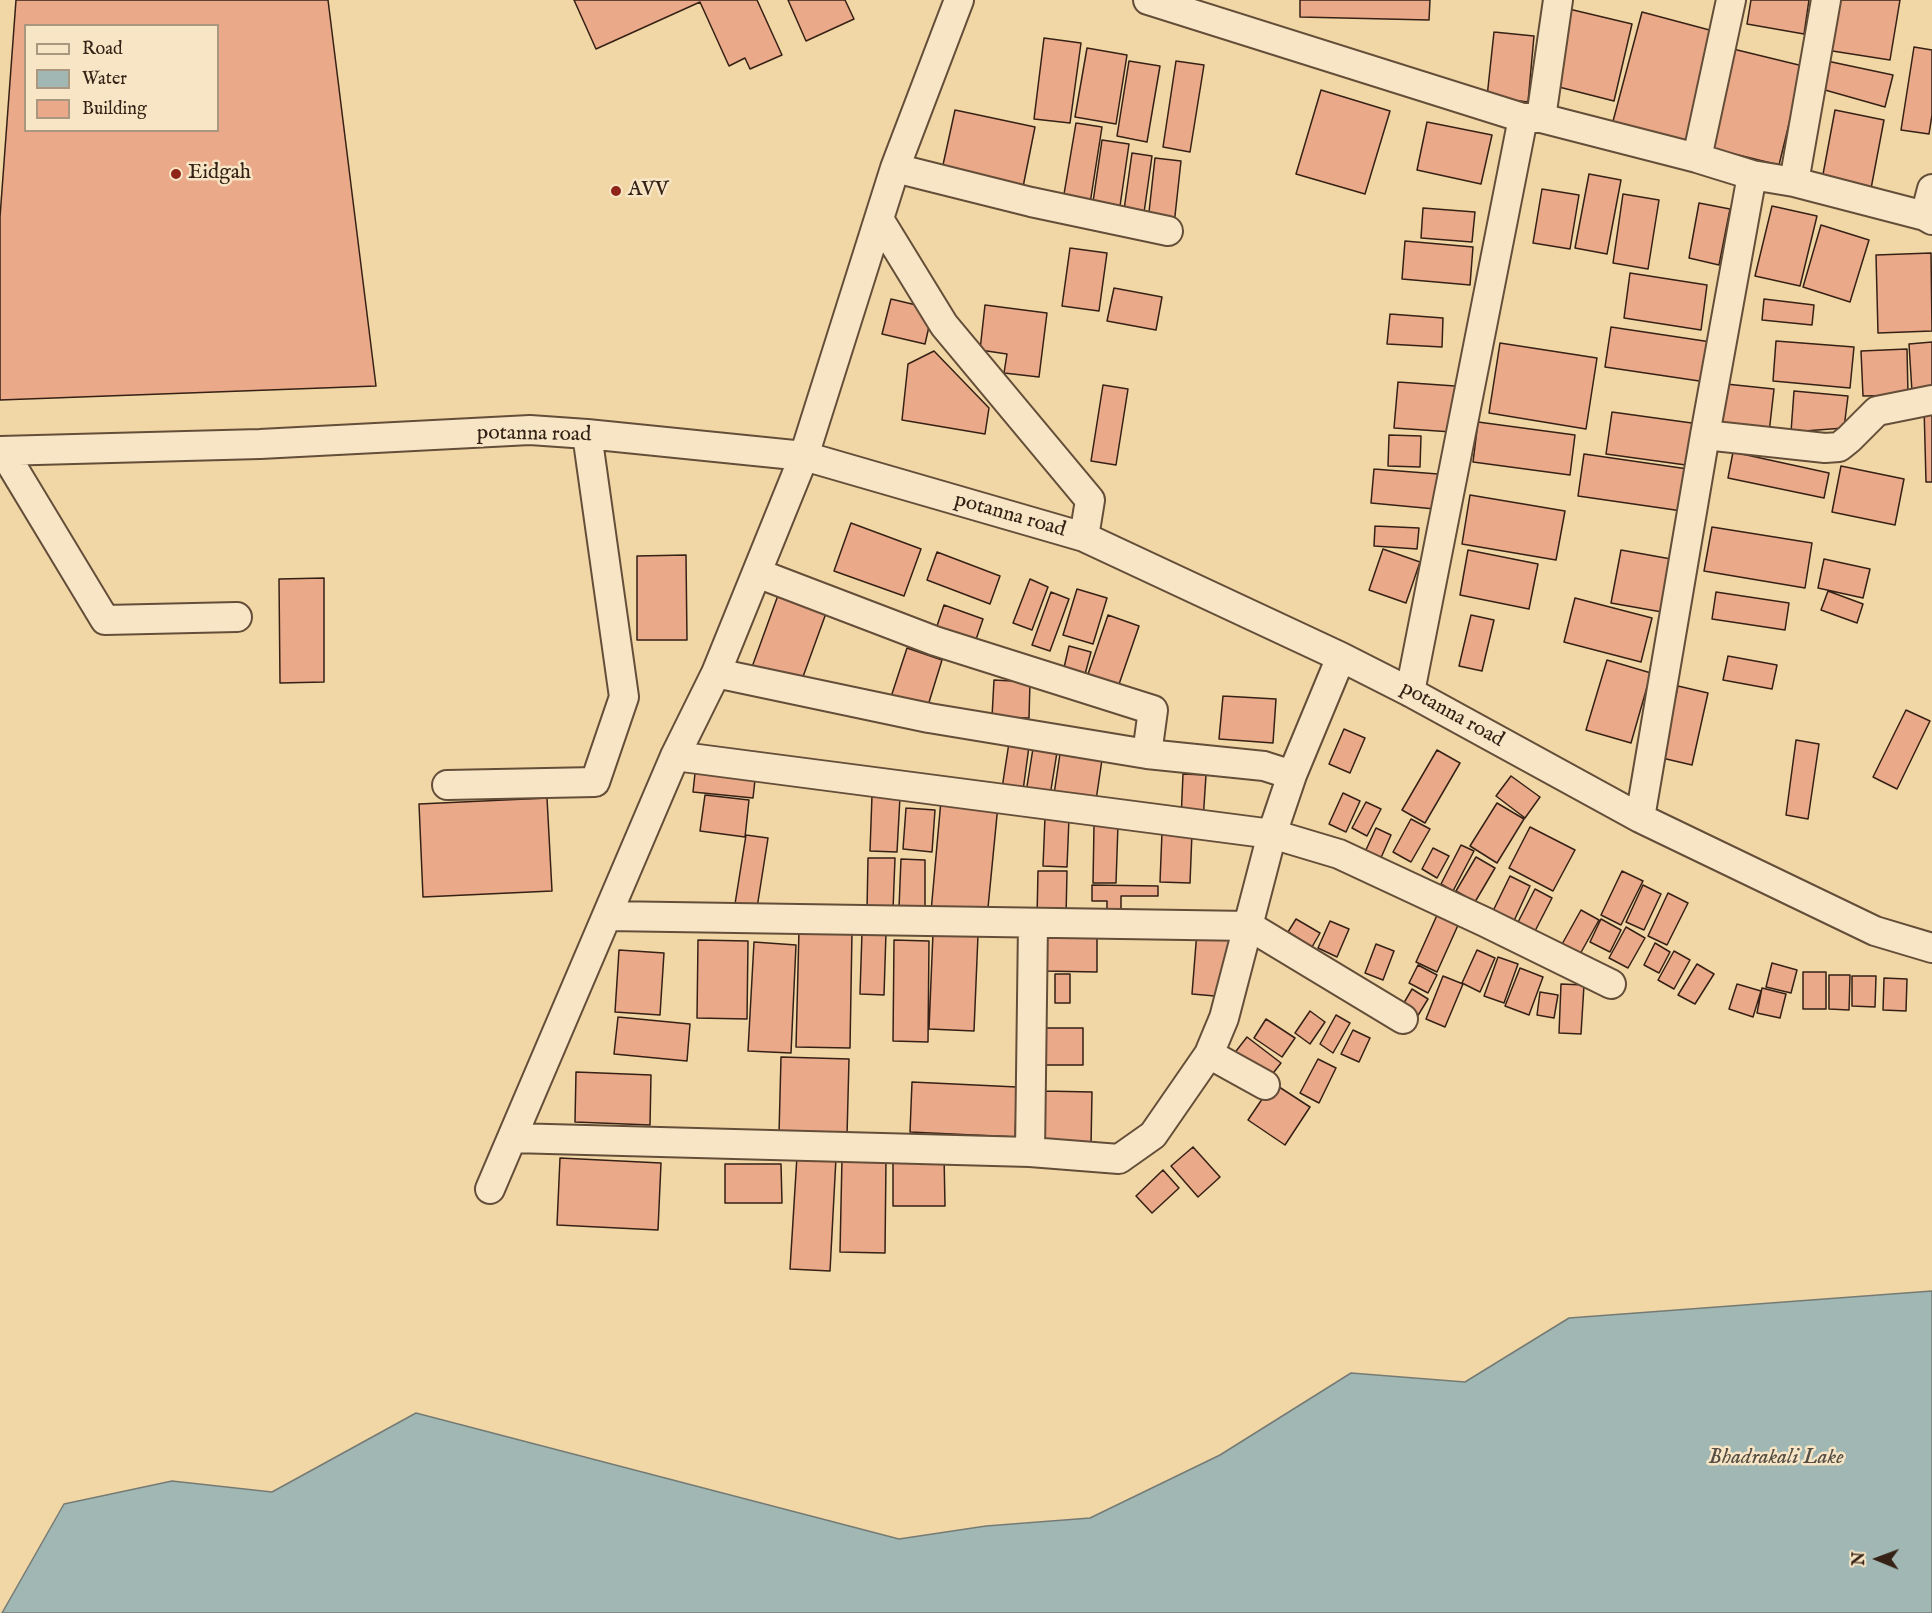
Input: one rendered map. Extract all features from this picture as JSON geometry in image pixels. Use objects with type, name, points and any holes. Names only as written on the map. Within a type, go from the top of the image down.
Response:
[{"type":"street","points":[[490,1189],[675,756],[716,673],[804,456],[895,168],[959,0]]},
{"type":"street","points":[[1148,0],[1532,118],[1697,158],[1752,175],[1930,208]]},
{"type":"street","points":[[1410,692],[1558,0]]},
{"type":"street","points":[[1697,158],[1731,0]]},
{"type":"street","points":[[1794,182],[1826,0]]},
{"type":"street","points":[[895,168],[1031,202],[1168,231]]},
{"type":"street","points":[[1640,818],[1752,175]]},
{"type":"street","points":[[879,219],[944,325],[1090,500],[1084,537]]},
{"type":"street","points":[[1705,435],[1825,448],[1839,447],[1849,440],[1876,411],[1932,400]]},
{"type":"street","name":"potanna road","points":[[1,451],[260,444],[530,430],[804,456],[1084,537],[1341,657],[1410,692],[1640,818],[1875,931],[1932,948]]},
{"type":"street","points":[[447,785],[595,782],[624,697],[587,434]]},
{"type":"street","points":[[1,451],[105,620],[237,617]]},
{"type":"street","points":[[757,573],[935,640],[1153,710],[1147,754]]},
{"type":"street","points":[[512,1138],[1030,1152],[1119,1159],[1153,1136],[1209,1054],[1224,1018],[1272,834],[1292,775],[1341,657]]},
{"type":"street","points":[[716,673],[929,718],[1147,754],[1264,766],[1292,775]]},
{"type":"street","points":[[675,756],[1272,834],[1339,854],[1611,984]]},
{"type":"street","points":[[607,916],[1249,926],[1403,1019]]},
{"type":"street","points":[[1030,1152],[1033,923]]},
{"type":"street","points":[[1209,1054],[1265,1085]]},
{"type":"water","name":"Bhadrakali Lake","points":[[1932,1291],[1932,1613],[2,1613],[64,1504],[172,1481],[272,1492],[416,1413],[899,1539],[986,1526],[1090,1518],[1220,1455],[1351,1373],[1465,1382],[1569,1318]]},
{"type":"building","name":"Eidgah","points":[[16,0],[328,0],[376,386],[0,400],[0,217]]},
{"type":"building","points":[[574,0],[757,0],[782,55],[750,69],[745,58],[729,66],[700,2],[596,49]]},
{"type":"building","points":[[788,0],[845,0],[854,19],[806,41]]},
{"type":"building","points":[[1300,0],[1430,0],[1429,20],[1300,17]]},
{"type":"building","points":[[1751,0],[1809,0],[1804,34],[1747,24]]},
{"type":"building","points":[[1834,0],[1900,0],[1890,60],[1826,50]]},
{"type":"building","points":[[1569,9],[1632,24],[1614,101],[1551,85]]},
{"type":"building","points":[[1642,12],[1717,32],[1687,145],[1612,125]]},
{"type":"building","points":[[1494,32],[1534,36],[1528,102],[1487,97]]},
{"type":"building","points":[[1044,38],[1081,43],[1070,123],[1034,119]]},
{"type":"building","points":[[1914,47],[1932,50],[1932,115],[1929,134],[1901,130]]},
{"type":"building","points":[[1087,48],[1127,55],[1116,124],[1075,117]]},
{"type":"building","points":[[1729,48],[1803,66],[1779,165],[1706,147]]},
{"type":"building","points":[[1129,61],[1160,66],[1147,142],[1117,136]]},
{"type":"building","points":[[1176,61],[1204,65],[1190,152],[1163,147]]},
{"type":"building","points":[[1827,61],[1893,75],[1885,107],[1825,90]]},
{"type":"building","points":[[1321,90],[1390,111],[1365,194],[1296,174]]},
{"type":"building","points":[[955,110],[1035,127],[1022,192],[941,174]]},
{"type":"building","points":[[1835,110],[1884,120],[1870,194],[1821,185]]},
{"type":"building","points":[[1427,122],[1492,135],[1481,184],[1417,170]]},
{"type":"building","points":[[1076,123],[1102,127],[1089,210],[1062,206]]},
{"type":"building","points":[[1102,140],[1129,144],[1119,213],[1092,209]]},
{"type":"building","points":[[1132,153],[1152,156],[1143,220],[1123,217]]},
{"type":"building","points":[[1155,158],[1181,161],[1174,225],[1148,221]]},
{"type":"building","points":[[1589,174],[1621,180],[1607,254],[1575,248]]},
{"type":"building","points":[[1542,189],[1579,195],[1570,249],[1533,243]]},
{"type":"building","points":[[1623,194],[1659,200],[1648,269],[1613,263]]},
{"type":"building","points":[[1699,203],[1730,209],[1719,265],[1689,258]]},
{"type":"building","points":[[1772,206],[1817,216],[1800,286],[1755,276]]},
{"type":"building","points":[[1423,208],[1475,212],[1472,242],[1421,238]]},
{"type":"building","points":[[1821,225],[1869,240],[1850,302],[1803,287]]},
{"type":"building","points":[[1405,241],[1473,247],[1470,285],[1402,279]]},
{"type":"building","points":[[1070,248],[1107,253],[1099,311],[1062,306]]},
{"type":"building","points":[[1931,253],[1932,331],[1878,333],[1876,255]]},
{"type":"building","points":[[1630,273],[1707,285],[1701,330],[1624,318]]},
{"type":"building","points":[[1114,288],[1162,297],[1156,330],[1107,321]]},
{"type":"building","points":[[891,299],[933,309],[925,344],[882,334]]},
{"type":"building","points":[[1764,299],[1814,305],[1812,325],[1762,320]]},
{"type":"building","points":[[985,305],[1047,313],[1039,377],[1004,373],[1007,354],[980,350]]},
{"type":"building","points":[[1390,314],[1443,318],[1442,347],[1387,344]]},
{"type":"building","points":[[1611,327],[1711,342],[1706,382],[1605,367]]},
{"type":"building","points":[[1776,341],[1854,347],[1850,388],[1773,381]]},
{"type":"building","points":[[1932,342],[1932,390],[1912,392],[1909,344]]},
{"type":"building","points":[[1500,343],[1597,358],[1586,429],[1489,413]]},
{"type":"building","points":[[1907,349],[1908,395],[1863,396],[1861,351]]},
{"type":"building","points":[[934,351],[989,408],[985,434],[902,420],[908,364]]},
{"type":"building","points":[[1398,382],[1455,386],[1452,432],[1394,428]]},
{"type":"building","points":[[1726,384],[1774,389],[1769,433],[1721,427]]},
{"type":"building","points":[[1103,385],[1128,389],[1116,465],[1091,461]]},
{"type":"building","points":[[1794,391],[1848,396],[1844,428],[1791,432]]},
{"type":"building","points":[[1932,405],[1932,482],[1926,482],[1924,406]]},
{"type":"building","points":[[1612,412],[1699,424],[1693,466],[1606,454]]},
{"type":"building","points":[[1478,422],[1575,435],[1570,475],[1473,462]]},
{"type":"building","points":[[1389,435],[1421,436],[1420,467],[1388,466]]},
{"type":"building","points":[[1733,452],[1829,473],[1824,498],[1728,478]]},
{"type":"building","points":[[1584,454],[1688,469],[1682,511],[1578,496]]},
{"type":"building","points":[[1841,466],[1904,479],[1895,525],[1832,512]]},
{"type":"building","points":[[1374,469],[1438,474],[1435,509],[1371,503]]},
{"type":"building","points":[[1470,495],[1565,511],[1556,560],[1462,544]]},
{"type":"building","points":[[851,523],[921,549],[904,596],[834,571]]},
{"type":"building","points":[[1375,526],[1419,528],[1417,549],[1374,546]]},
{"type":"building","points":[[1712,527],[1812,543],[1805,588],[1704,571]]},
{"type":"building","points":[[1383,549],[1420,562],[1406,603],[1369,590]]},
{"type":"building","points":[[1468,550],[1538,564],[1529,609],[1460,595]]},
{"type":"building","points":[[1621,550],[1671,559],[1662,612],[1611,603]]},
{"type":"building","points":[[937,552],[1000,576],[990,604],[927,580]]},
{"type":"building","points":[[686,555],[687,640],[637,640],[637,556]]},
{"type":"building","points":[[1824,559],[1870,569],[1863,598],[1818,588]]},
{"type":"building","points":[[324,578],[324,682],[280,683],[279,579]]},
{"type":"building","points":[[1030,579],[1048,587],[1032,630],[1013,623]]},
{"type":"building","points":[[781,587],[829,605],[800,685],[752,667]]},
{"type":"building","points":[[1077,589],[1107,598],[1093,644],[1063,635]]},
{"type":"building","points":[[1828,591],[1863,604],[1857,623],[1821,610]]},
{"type":"building","points":[[1051,592],[1069,599],[1050,651],[1032,645]]},
{"type":"building","points":[[1716,592],[1789,603],[1785,630],[1712,619]]},
{"type":"building","points":[[1575,598],[1652,618],[1641,662],[1564,642]]},
{"type":"building","points":[[944,605],[983,619],[972,651],[933,638]]},
{"type":"building","points":[[1108,615],[1139,626],[1117,690],[1086,680]]},
{"type":"building","points":[[1471,615],[1494,620],[1482,671],[1459,666]]},
{"type":"building","points":[[1069,646],[1091,652],[1084,678],[1063,672]]},
{"type":"building","points":[[907,648],[942,660],[926,712],[890,700]]},
{"type":"building","points":[[1728,656],[1777,665],[1772,689],[1723,680]]},
{"type":"building","points":[[1607,660],[1651,673],[1631,743],[1586,730]]},
{"type":"building","points":[[994,680],[1030,682],[1029,718],[992,717]]},
{"type":"building","points":[[1678,686],[1708,693],[1692,765],[1662,758]]},
{"type":"building","points":[[1223,696],[1276,699],[1273,743],[1219,739]]},
{"type":"building","points":[[1906,710],[1930,721],[1897,789],[1873,777]]},
{"type":"building","points":[[1344,729],[1365,738],[1350,773],[1329,764]]},
{"type":"building","points":[[1010,736],[1030,739],[1022,798],[1001,795]]},
{"type":"building","points":[[1796,740],[1819,744],[1808,819],[1786,815]]},
{"type":"building","points":[[1034,742],[1058,746],[1049,802],[1025,799]]},
{"type":"building","points":[[1061,747],[1103,753],[1095,807],[1053,801]]},
{"type":"building","points":[[1437,750],[1460,763],[1425,823],[1402,810]]},
{"type":"building","points":[[696,764],[756,771],[753,798],[693,792]]},
{"type":"building","points":[[1183,774],[1206,775],[1203,821],[1181,820]]},
{"type":"building","points":[[1511,776],[1540,797],[1525,818],[1496,796]]},
{"type":"building","points":[[1343,793],[1360,801],[1346,832],[1329,824]]},
{"type":"building","points":[[705,795],[749,800],[745,837],[700,831]]},
{"type":"building","points":[[872,795],[900,797],[897,852],[870,851]]},
{"type":"building","points":[[547,798],[552,891],[423,897],[419,804]]},
{"type":"building","points":[[941,800],[998,805],[987,918],[931,912]]},
{"type":"building","points":[[1366,802],[1381,809],[1367,836],[1352,828]]},
{"type":"building","points":[[1497,803],[1524,819],[1497,863],[1470,846]]},
{"type":"building","points":[[906,808],[935,810],[932,852],[903,849]]},
{"type":"building","points":[[1045,817],[1069,818],[1067,867],[1043,866]]},
{"type":"building","points":[[1411,819],[1430,829],[1411,862],[1393,852]]},
{"type":"building","points":[[1094,825],[1118,825],[1116,883],[1093,883]]},
{"type":"building","points":[[1530,827],[1575,850],[1553,891],[1509,868]]},
{"type":"building","points":[[1376,828],[1391,835],[1380,860],[1365,852]]},
{"type":"building","points":[[1162,832],[1192,833],[1190,883],[1160,882]]},
{"type":"building","points":[[746,835],[768,838],[757,908],[735,904]]},
{"type":"building","points":[[1461,845],[1474,851],[1453,891],[1441,884]]},
{"type":"building","points":[[1433,848],[1449,856],[1437,878],[1422,869]]},
{"type":"building","points":[[1476,857],[1495,868],[1475,902],[1456,891]]},
{"type":"building","points":[[868,858],[895,858],[893,910],[867,910]]},
{"type":"building","points":[[901,859],[925,860],[925,908],[899,908]]},
{"type":"building","points":[[1038,871],[1067,871],[1066,918],[1037,917]]},
{"type":"building","points":[[1622,871],[1643,881],[1621,925],[1601,915]]},
{"type":"building","points":[[1510,876],[1530,886],[1513,923],[1492,913]]},
{"type":"building","points":[[1092,885],[1158,886],[1158,896],[1121,896],[1121,909],[1107,910],[1107,901],[1092,901]]},
{"type":"building","points":[[1643,885],[1661,894],[1644,930],[1626,922]]},
{"type":"building","points":[[1535,889],[1552,898],[1534,933],[1517,924]]},
{"type":"building","points":[[1668,893],[1688,903],[1667,945],[1648,936]]},
{"type":"building","points":[[1581,910],[1599,920],[1579,956],[1561,946]]},
{"type":"building","points":[[1438,913],[1459,923],[1437,972],[1416,962]]},
{"type":"building","points":[[1296,919],[1320,933],[1312,947],[1288,932]]},
{"type":"building","points":[[1601,919],[1621,930],[1610,952],[1590,942]]},
{"type":"building","points":[[1330,921],[1349,929],[1337,957],[1318,948]]},
{"type":"building","points":[[1626,927],[1645,938],[1628,968],[1609,958]]},
{"type":"building","points":[[799,930],[852,931],[850,1048],[796,1047]]},
{"type":"building","points":[[1197,931],[1231,934],[1226,997],[1192,994]]},
{"type":"building","points":[[862,932],[886,932],[884,995],[860,994]]},
{"type":"building","points":[[933,933],[978,935],[974,1031],[929,1029]]},
{"type":"building","points":[[1044,934],[1097,934],[1097,972],[1044,971]]},
{"type":"building","points":[[698,940],[748,941],[747,1019],[697,1018]]},
{"type":"building","points":[[894,940],[929,941],[928,1042],[893,1041]]},
{"type":"building","points":[[754,942],[796,945],[791,1053],[748,1051]]},
{"type":"building","points":[[1655,943],[1670,952],[1659,973],[1644,965]]},
{"type":"building","points":[[1376,944],[1394,951],[1383,980],[1365,973]]},
{"type":"building","points":[[619,950],[664,953],[660,1015],[615,1012]]},
{"type":"building","points":[[1477,950],[1495,958],[1480,992],[1462,983]]},
{"type":"building","points":[[1674,951],[1690,960],[1674,989],[1658,980]]},
{"type":"building","points":[[1498,957],[1518,964],[1504,1003],[1484,996]]},
{"type":"building","points":[[1772,963],[1797,970],[1791,993],[1766,987]]},
{"type":"building","points":[[1697,964],[1714,974],[1695,1004],[1678,995]]},
{"type":"building","points":[[1418,965],[1437,975],[1428,993],[1409,983]]},
{"type":"building","points":[[1520,968],[1543,977],[1529,1015],[1505,1006]]},
{"type":"building","points":[[1803,972],[1826,972],[1826,1009],[1803,1009]]},
{"type":"building","points":[[1055,974],[1070,974],[1070,1003],[1055,1003]]},
{"type":"building","points":[[1829,975],[1850,975],[1849,1010],[1829,1009]]},
{"type":"building","points":[[1443,976],[1463,984],[1445,1027],[1426,1019]]},
{"type":"building","points":[[1852,976],[1876,976],[1875,1007],[1852,1006]]},
{"type":"building","points":[[1884,978],[1907,979],[1906,1011],[1883,1010]]},
{"type":"building","points":[[1561,984],[1584,985],[1581,1034],[1559,1033]]},
{"type":"building","points":[[1737,984],[1761,991],[1753,1017],[1729,1009]]},
{"type":"building","points":[[1762,988],[1786,994],[1780,1018],[1757,1013]]},
{"type":"building","points":[[1412,989],[1428,999],[1417,1017],[1401,1008]]},
{"type":"building","points":[[1540,992],[1558,995],[1554,1018],[1537,1015]]},
{"type":"building","points":[[1310,1011],[1325,1022],[1310,1044],[1295,1033]]},
{"type":"building","points":[[1336,1015],[1350,1023],[1333,1053],[1320,1044]]},
{"type":"building","points":[[618,1017],[690,1024],[687,1061],[614,1054]]},
{"type":"building","points":[[1266,1019],[1295,1038],[1282,1057],[1254,1038]]},
{"type":"building","points":[[1043,1028],[1083,1028],[1083,1065],[1043,1065]]},
{"type":"building","points":[[1353,1030],[1370,1038],[1359,1062],[1341,1054]]},
{"type":"building","points":[[1247,1037],[1281,1063],[1267,1081],[1233,1055]]},
{"type":"building","points":[[781,1057],[849,1059],[847,1136],[779,1134]]},
{"type":"building","points":[[1318,1059],[1336,1068],[1319,1103],[1300,1093]]},
{"type":"building","points":[[576,1072],[651,1075],[650,1125],[575,1122]]},
{"type":"building","points":[[912,1082],[1017,1087],[1015,1137],[910,1132]]},
{"type":"building","points":[[1273,1083],[1310,1107],[1285,1145],[1248,1120]]},
{"type":"building","points":[[1043,1091],[1092,1092],[1091,1146],[1041,1145]]},
{"type":"building","points":[[1193,1147],[1220,1177],[1198,1197],[1171,1166]]},
{"type":"building","points":[[893,1154],[944,1154],[945,1206],[893,1206]]},
{"type":"building","points":[[797,1156],[836,1158],[830,1271],[790,1269]]},
{"type":"building","points":[[560,1158],[661,1163],[658,1230],[557,1225]]},
{"type":"building","points":[[842,1158],[886,1159],[885,1253],[840,1252]]},
{"type":"building","points":[[725,1164],[781,1164],[782,1203],[725,1203]]},
{"type":"building","points":[[1163,1170],[1179,1188],[1152,1213],[1136,1196]]},
{"type":"place","name":"Eidgah","points":[[176,174]]},
{"type":"place","name":"AVV","points":[[616,191]]}]
